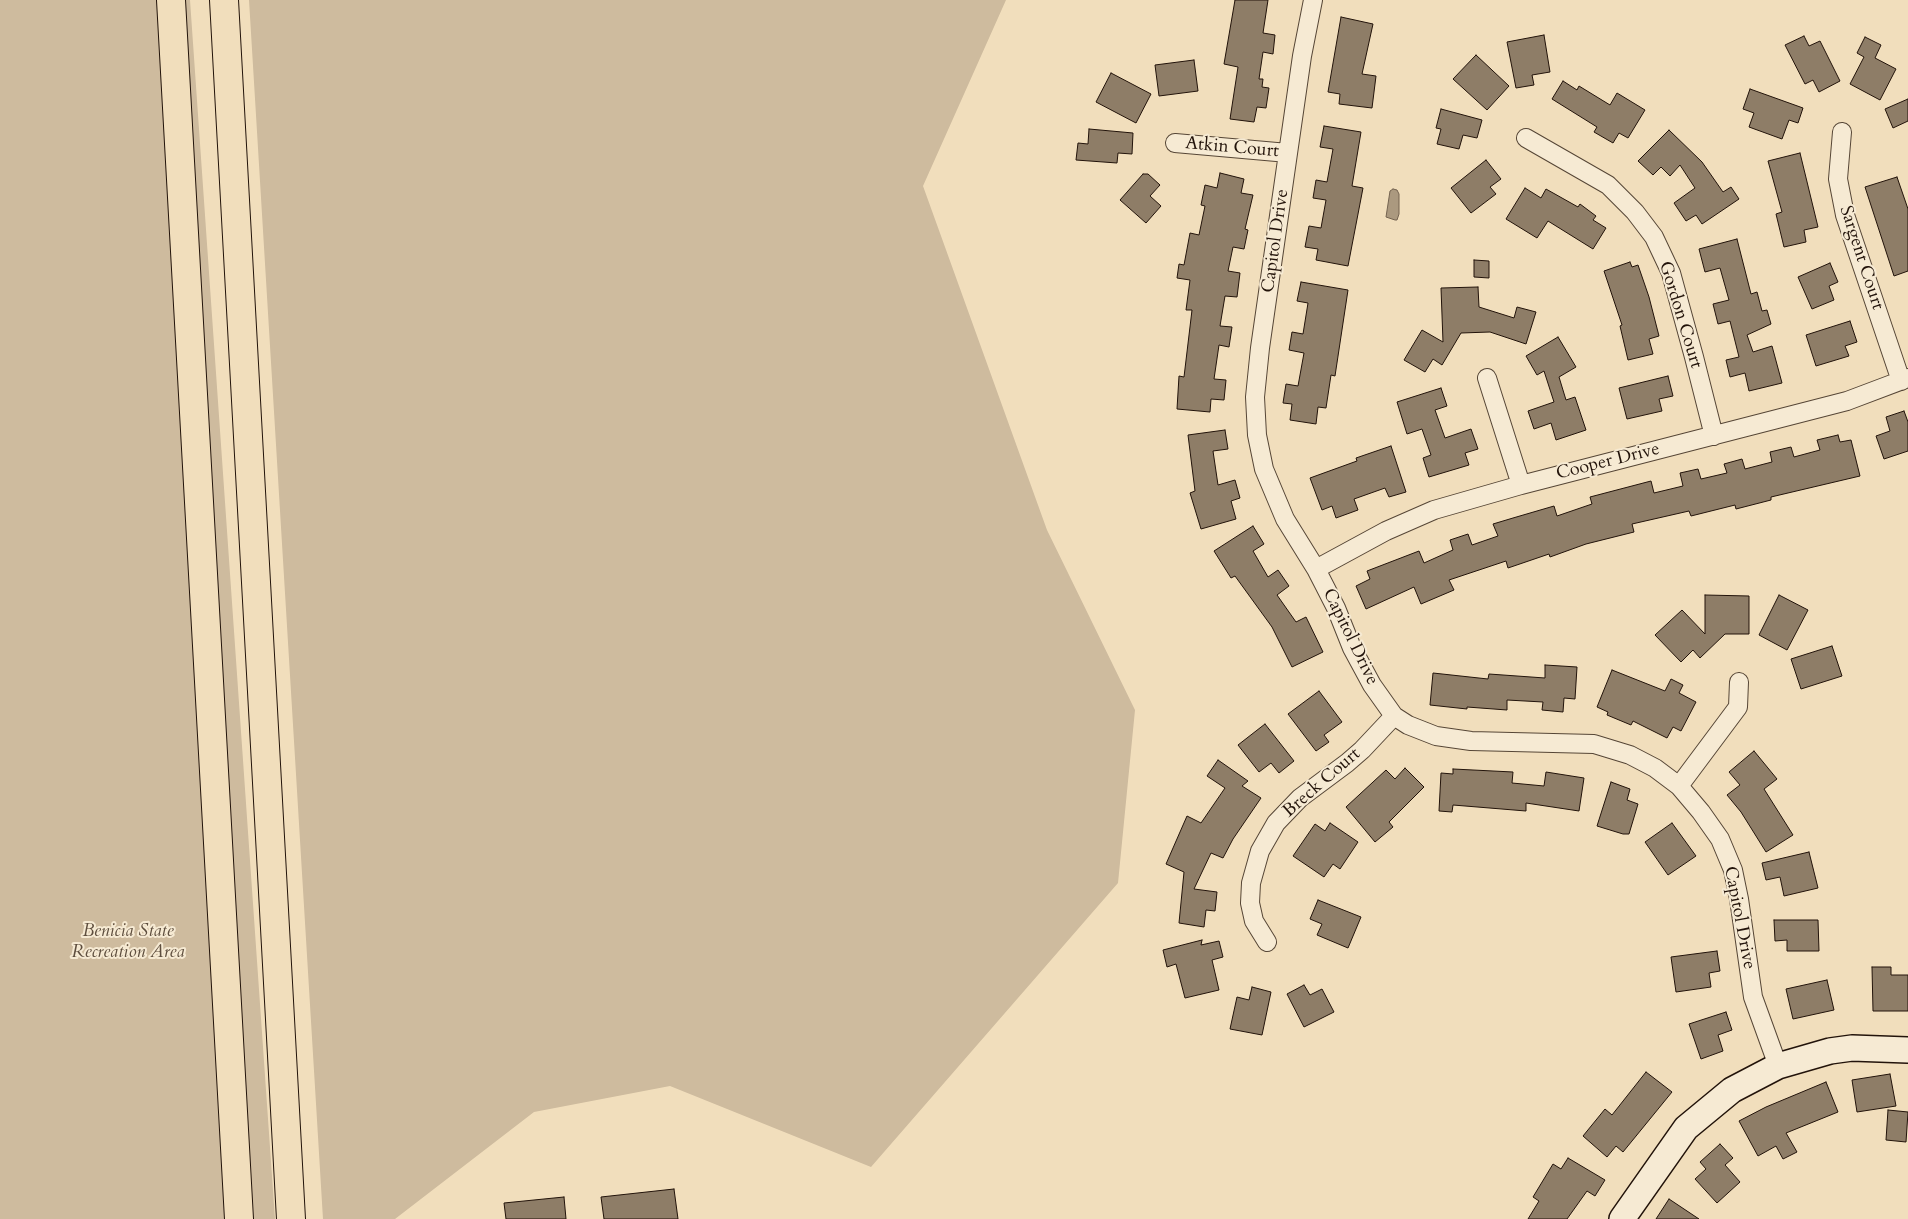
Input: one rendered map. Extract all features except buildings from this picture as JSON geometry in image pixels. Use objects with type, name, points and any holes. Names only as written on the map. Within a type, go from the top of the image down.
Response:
[{"type":"highway","points":[[171,0],[240,1219]]},
{"type":"highway","points":[[224,0],[291,1219]]},
{"type":"street","name":"Capitol Drive","points":[[1313,0],[1302,56],[1260,348],[1255,396],[1257,435],[1264,469],[1285,519],[1316,569],[1336,608],[1356,656],[1372,685],[1394,716],[1408,725],[1436,736],[1471,741],[1594,744],[1630,755],[1655,768],[1679,786],[1720,839],[1733,870],[1753,997],[1778,1066]]},
{"type":"street","name":"Sargent Court","points":[[1842,132],[1838,179],[1845,215],[1904,379]]},
{"type":"street","name":"Gordon Court","points":[[1526,138],[1608,185],[1636,212],[1654,237],[1671,273],[1714,436]]},
{"type":"street","name":"Atkin Court","points":[[1175,143],[1288,153]]},
{"type":"street","points":[[1487,378],[1521,484]]},
{"type":"street","name":"Cooper Drive","points":[[1316,569],[1386,531],[1434,510],[1521,484],[1847,401],[1904,379]]},
{"type":"street","points":[[1679,786],[1738,707],[1739,682]]},
{"type":"street","name":"Breck Court","points":[[1267,942],[1254,921],[1250,903],[1251,883],[1260,851],[1276,823],[1300,798],[1347,763],[1394,716]]},
{"type":"street","points":[[1622,1219],[1686,1128],[1732,1090],[1778,1066],[1830,1051],[1852,1048],[1908,1050]]},
{"type":"green space","name":"Benicia State Recreation Area","points":[[0,0],[190,0],[275,1219],[0,1219]]},
{"type":"green space","points":[[249,0],[1006,0],[923,186],[1047,530],[1135,710],[1118,883],[871,1167],[670,1086],[534,1112],[395,1219],[323,1219]]},
{"type":"shaded area","points":[[1393,189],[1397,190],[1399,194],[1399,214],[1397,220],[1386,217],[1390,191]]}]
